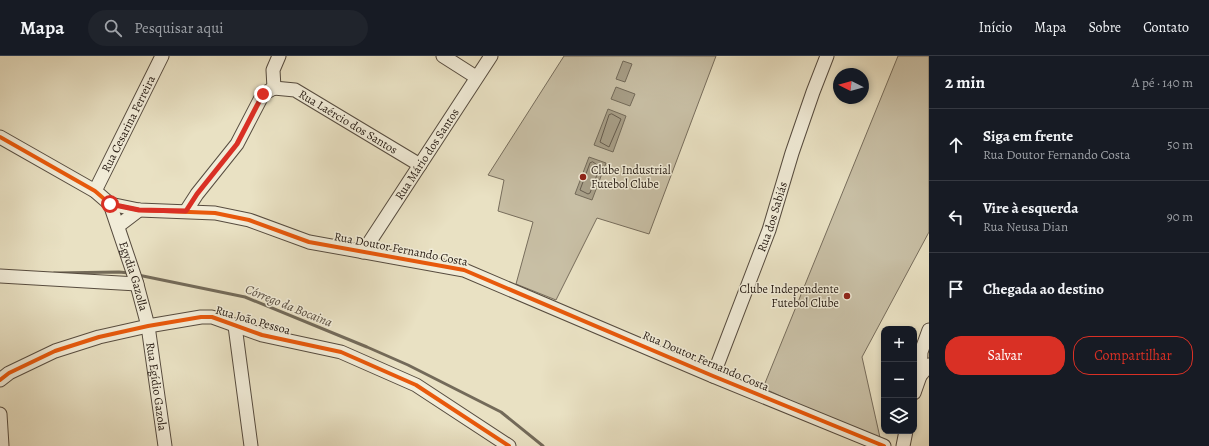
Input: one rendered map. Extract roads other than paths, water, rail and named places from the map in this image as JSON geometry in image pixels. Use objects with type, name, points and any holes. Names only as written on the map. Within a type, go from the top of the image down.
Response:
[{"type":"street","name":"Rua Cesarina Ferreira","points":[[95,191],[162,56]]},
{"type":"street","points":[[186,211],[197,194],[237,144],[263,94],[274,88],[274,70],[279,56]]},
{"type":"street","points":[[443,56],[476,77]]},
{"type":"street","name":"Rua Mário dos Santos","points":[[363,252],[490,56]]},
{"type":"street","name":"Rua dos Sabiás","points":[[712,376],[769,230],[792,153],[827,56]]},
{"type":"street","name":"Rua Laércio dos Santos","points":[[274,88],[295,90],[420,165]]},
{"type":"street","name":"Rua Doutor Fernando Costa","points":[[0,137],[95,191],[110,204],[118,226]]},
{"type":"street","name":"Rua Doutor Fernando Costa","points":[[110,204],[139,210],[215,213],[250,220],[309,242],[464,270],[712,376],[884,446]]},
{"type":"street","points":[[118,226],[139,210]]},
{"type":"street","name":"Egydia Gazolla","points":[[118,226],[148,326]]},
{"type":"street","points":[[0,276],[136,283]]},
{"type":"street","name":"Rua João Pessoa","points":[[0,380],[9,373],[55,352],[99,337],[148,326],[201,317],[223,320],[262,335],[341,352],[416,385],[451,406],[509,446]]},
{"type":"street","name":"Rua Egídio Gazola","points":[[148,326],[165,446]]},
{"type":"street","points":[[236,326],[251,446]]},
{"type":"street","points":[[917,384],[920,376],[921,352],[929,330]]},
{"type":"street","points":[[920,376],[929,365]]},
{"type":"street","points":[[0,414],[1,439]]},
{"type":"street","points":[[903,446],[905,434]]},
{"type":"water","points":[[623,61],[632,64],[625,82],[616,79]]},
{"type":"water","points":[[616,87],[635,94],[630,106],[611,99]]},
{"type":"water","points":[[608,109],[626,116],[613,152],[594,145]]},
{"type":"water","points":[[589,157],[606,163],[592,200],[575,194]]},
{"type":"waterway","name":"Córrego da Bocaina","points":[[54,273],[129,273]]},
{"type":"waterway","name":"Córrego da Bocaina","points":[[138,275],[245,297],[367,347],[408,365],[501,412],[543,446]]},
{"type":"place","name":"Clube Industrial Futebol Clube","points":[[583,177]]},
{"type":"place","name":"Clube Independente Futebol Clube","points":[[847,296]]}]
